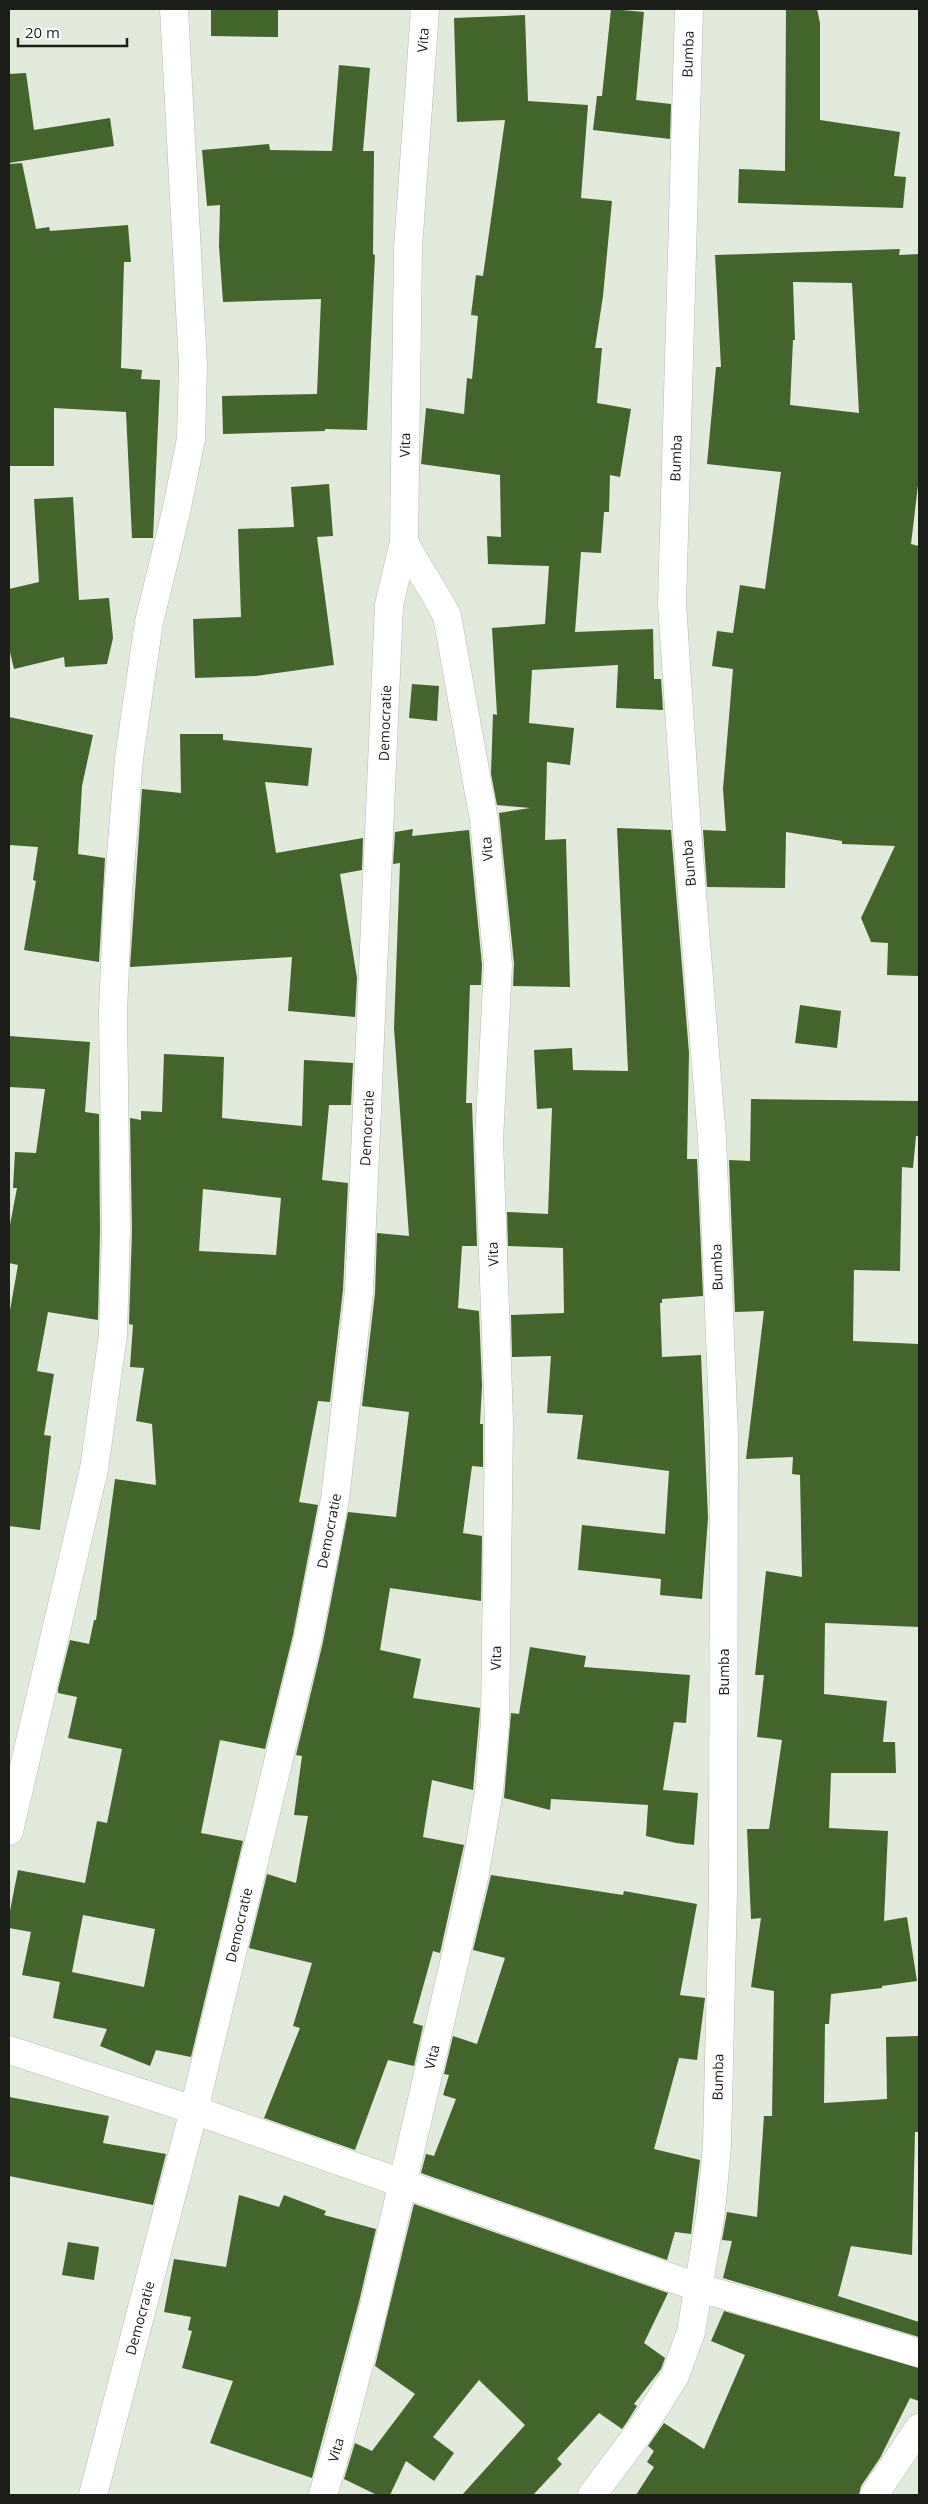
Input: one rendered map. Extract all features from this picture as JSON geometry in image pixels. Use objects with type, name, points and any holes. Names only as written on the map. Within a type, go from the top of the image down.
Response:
[{"type":"street","points":[[9,1831],[94,1469],[113,1334],[116,1231],[113,1012],[118,892],[129,758],[149,622],[176,512],[191,439],[193,366],[174,9]]},
{"type":"street","name":"Vita","points":[[323,2495],[348,2407],[474,1873],[489,1791],[495,1722],[499,1421],[489,1140],[498,965],[484,820],[447,616],[434,588],[417,566],[404,542],[408,248],[425,9]]},
{"type":"street","name":"Bumba","points":[[592,2495],[640,2431],[675,2376],[691,2332],[700,2288],[711,2211],[717,2146],[723,1882],[724,1436],[712,1138],[688,844],[672,604],[689,9]]},
{"type":"street","name":"Democratie","points":[[93,2495],[194,2110],[308,1638],[335,1498],[359,1291],[389,604],[404,542]]},
{"type":"street","points":[[9,2050],[194,2110],[700,2288],[919,2353]]},
{"type":"street","points":[[874,2495],[919,2428]]},
{"type":"building","points":[[211,9],[278,9],[278,37],[211,36]]},
{"type":"building","points":[[611,9],[644,12],[636,100],[671,104],[670,139],[593,130],[597,96],[602,96]]},
{"type":"building","points":[[786,9],[817,9],[820,23],[820,120],[900,132],[894,176],[906,177],[903,208],[738,203],[739,169],[785,171]]},
{"type":"building","points":[[525,15],[528,101],[588,105],[581,198],[612,201],[603,296],[595,348],[602,348],[597,403],[631,409],[620,477],[610,475],[609,512],[604,512],[601,553],[581,552],[575,632],[653,629],[654,679],[661,679],[663,710],[616,708],[618,665],[532,670],[529,723],[574,728],[570,765],[547,762],[545,840],[566,839],[570,987],[513,986],[514,964],[499,813],[530,808],[497,805],[491,774],[493,714],[497,715],[492,628],[545,624],[549,566],[488,564],[487,536],[501,537],[500,475],[421,464],[426,408],[464,414],[467,378],[472,379],[478,316],[471,315],[476,275],[483,276],[505,120],[457,122],[454,18]]},
{"type":"building","points":[[339,65],[370,68],[363,151],[374,151],[373,254],[375,255],[367,430],[325,429],[325,431],[223,434],[222,396],[317,394],[321,299],[223,302],[219,246],[220,205],[207,206],[202,150],[269,144],[270,150],[332,151]]},
{"type":"building","points":[[26,73],[34,130],[110,118],[114,146],[9,163],[9,74]]},
{"type":"building","points":[[22,163],[36,229],[49,227],[50,231],[128,225],[131,262],[124,262],[121,368],[142,370],[141,379],[160,380],[153,538],[132,538],[126,412],[54,408],[54,466],[9,466],[9,164]]},
{"type":"building","points":[[900,249],[899,255],[919,254],[919,477],[911,544],[919,546],[918,976],[887,975],[888,943],[871,942],[861,918],[895,846],[842,844],[842,841],[786,832],[785,888],[707,887],[703,830],[726,831],[723,789],[733,669],[712,666],[717,631],[733,633],[740,585],[765,589],[781,472],[707,464],[716,367],[721,367],[715,255]],"holes":[[[793,282],[852,283],[859,413],[790,405],[793,340],[795,340]]]},
{"type":"building","points":[[329,484],[333,536],[317,537],[334,665],[256,676],[195,678],[193,619],[241,617],[238,529],[294,527],[291,487]]},
{"type":"building","points":[[73,497],[79,600],[109,598],[113,638],[107,664],[65,667],[64,657],[14,669],[9,648],[9,589],[39,582],[34,499]]},
{"type":"building","points":[[412,684],[439,686],[437,721],[409,718]]},
{"type":"building","points":[[9,717],[93,735],[82,786],[78,854],[105,858],[99,962],[24,950],[36,881],[33,880],[38,847],[9,845]]},
{"type":"building","points":[[180,734],[223,734],[223,740],[312,748],[308,786],[265,782],[276,853],[363,838],[362,870],[340,874],[357,978],[355,1017],[288,1011],[292,957],[130,967],[142,789],[181,793]]},
{"type":"building","points":[[617,828],[671,830],[689,1053],[687,1159],[697,1159],[703,1296],[662,1299],[662,1303],[660,1303],[662,1357],[701,1355],[708,1518],[702,1599],[660,1595],[661,1579],[578,1570],[582,1525],[665,1534],[669,1471],[577,1459],[583,1415],[547,1413],[551,1356],[512,1357],[511,1315],[564,1313],[563,1248],[508,1246],[507,1212],[548,1214],[552,1108],[537,1109],[534,1050],[572,1048],[573,1070],[628,1071]]},
{"type":"building","points":[[413,829],[412,836],[469,830],[482,965],[481,985],[470,985],[466,1103],[472,1103],[477,1246],[462,1246],[458,1308],[479,1311],[482,1385],[480,1424],[483,1424],[483,1467],[472,1466],[463,1533],[482,1536],[481,1601],[390,1588],[380,1650],[421,1659],[413,1698],[480,1708],[473,1790],[432,1780],[423,1837],[464,1845],[440,1953],[433,1951],[413,2023],[423,2026],[414,2066],[388,2060],[355,2150],[264,2118],[300,2028],[293,2026],[312,1963],[249,1948],[267,1874],[296,1883],[308,1816],[294,1815],[302,1756],[296,1755],[323,1642],[348,1512],[396,1517],[409,1412],[362,1406],[375,1293],[377,1233],[409,1236],[394,1028],[400,863],[393,864],[395,832]]},
{"type":"building","points":[[800,1005],[841,1011],[837,1048],[795,1043]]},
{"type":"building","points":[[9,1036],[90,1042],[85,1112],[99,1114],[100,1231],[98,1320],[48,1312],[37,1371],[54,1374],[44,1435],[51,1436],[40,1530],[9,1526],[9,1316],[18,1265],[9,1263],[9,1230],[17,1188],[13,1188],[15,1152],[36,1153],[45,1089],[9,1087]]},
{"type":"building","points":[[164,1054],[224,1057],[222,1118],[302,1126],[304,1060],[353,1063],[351,1105],[329,1105],[322,1180],[348,1183],[343,1290],[330,1402],[318,1401],[299,1502],[318,1505],[293,1635],[265,1749],[220,1740],[201,1833],[243,1841],[191,2057],[156,2050],[150,2066],[100,2046],[107,2029],[53,2018],[60,1982],[22,1975],[31,1932],[9,1928],[9,1916],[18,1870],[85,1883],[97,1821],[107,1823],[122,1749],[68,1738],[77,1697],[58,1693],[58,1689],[70,1640],[89,1644],[94,1620],[96,1620],[115,1479],[156,1485],[152,1424],[136,1421],[144,1368],[130,1367],[133,1325],[129,1324],[132,1231],[130,1118],[141,1120],[141,1111],[162,1112]],"holes":[[[203,1189],[281,1198],[276,1255],[199,1251]],[[83,1915],[155,1929],[144,1987],[72,1972]]]},
{"type":"building","points":[[751,1099],[919,1101],[919,1136],[916,1136],[913,1168],[902,1167],[900,1271],[854,1270],[853,1341],[919,1344],[919,1627],[825,1623],[824,1694],[887,1701],[883,1742],[895,1742],[896,1773],[831,1773],[829,1828],[888,1831],[884,1921],[907,1917],[917,1981],[882,1986],[882,1988],[831,1994],[829,2024],[825,2024],[824,2103],[887,2099],[886,2037],[919,2036],[919,2132],[915,2132],[912,2255],[851,2246],[838,2296],[919,2322],[919,2337],[723,2278],[732,2241],[722,2240],[727,2212],[757,2217],[764,2116],[772,2116],[774,1991],[751,1987],[761,1918],[751,1919],[747,1829],[769,1829],[782,1740],[757,1737],[764,1675],[755,1675],[766,1571],[802,1577],[800,1475],[792,1474],[793,1457],[746,1459],[764,1311],[735,1312],[729,1160],[750,1161]]},
{"type":"building","points":[[530,1647],[586,1656],[584,1667],[690,1675],[686,1723],[674,1722],[663,1790],[698,1793],[694,1845],[646,1836],[648,1805],[551,1799],[550,1810],[504,1798],[511,1713],[519,1714]]},
{"type":"building","points":[[491,1875],[623,1895],[624,1891],[697,1904],[680,1995],[705,1998],[697,2060],[679,2058],[654,2149],[700,2160],[691,2234],[675,2232],[667,2260],[421,2173],[426,2154],[434,2156],[456,2099],[443,2095],[449,2075],[444,2074],[453,2036],[477,2044],[505,1958],[473,1950]]},
{"type":"building","points":[[9,2097],[109,2116],[103,2143],[166,2154],[153,2205],[9,2176]]},
{"type":"building","points":[[239,2195],[279,2207],[284,2195],[326,2211],[324,2215],[376,2229],[359,2302],[312,2478],[210,2443],[233,2381],[182,2368],[192,2331],[188,2330],[191,2317],[164,2312],[174,2259],[226,2267]]},
{"type":"building","points":[[414,2204],[668,2293],[644,2343],[665,2358],[661,2369],[634,2404],[637,2406],[627,2422],[622,2429],[599,2413],[557,2459],[562,2464],[533,2495],[462,2495],[525,2425],[479,2380],[433,2437],[454,2453],[434,2481],[406,2461],[390,2495],[377,2495],[344,2479],[355,2443],[372,2451],[415,2394],[375,2366]]},
{"type":"building","points":[[68,2242],[99,2247],[94,2280],[62,2275]]},
{"type":"building","points":[[724,2311],[919,2368],[919,2401],[910,2398],[880,2458],[861,2486],[859,2495],[636,2495],[654,2467],[647,2462],[654,2451],[648,2446],[664,2423],[704,2449],[745,2355],[711,2341]]}]
